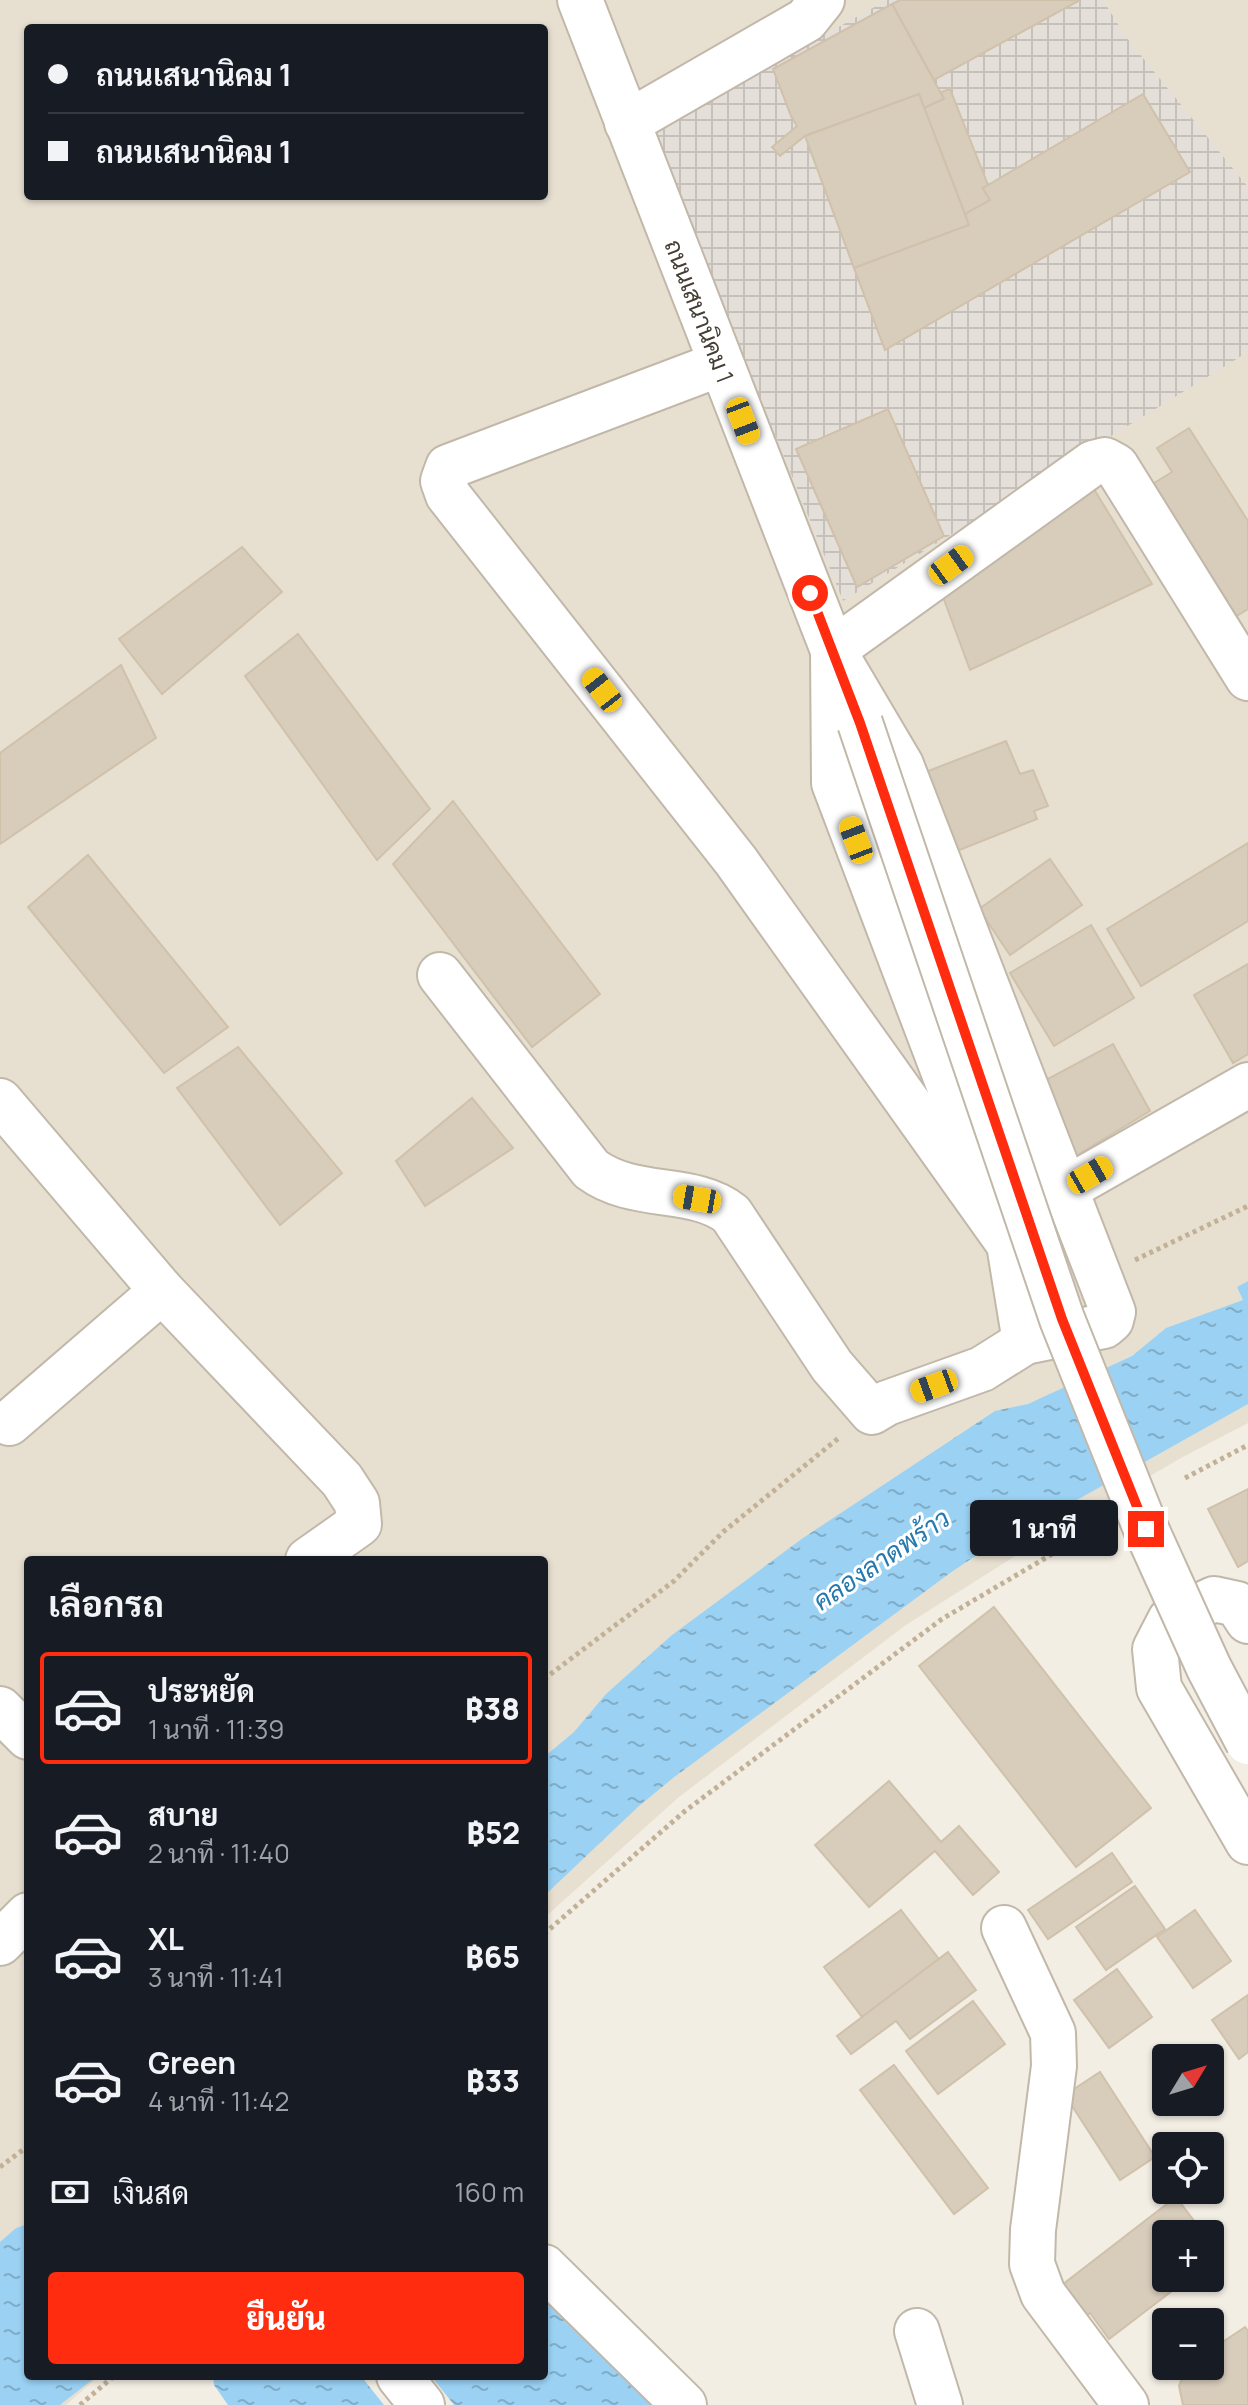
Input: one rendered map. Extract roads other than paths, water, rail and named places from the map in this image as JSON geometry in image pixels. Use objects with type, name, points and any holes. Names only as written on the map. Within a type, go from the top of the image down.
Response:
[{"type":"street","name":"ถนนเสนานิคม 1","points":[[580,0],[860,723],[1062,1319],[1146,1529],[1209,1668],[1248,1742]]},
{"type":"street","points":[[627,123],[806,20],[822,0]]},
{"type":"street","points":[[720,364],[448,467],[443,481],[448,495],[736,861],[1009,1244]]},
{"type":"street","points":[[833,650],[1093,463],[1105,460],[1116,466],[1248,678]]},
{"type":"street","points":[[440,975],[591,1169],[607,1181],[718,1203],[731,1214],[832,1366],[872,1412],[887,1403],[982,1369],[1025,1342],[1104,1326],[1111,1320],[1113,1312],[901,765],[833,650]]},
{"type":"street","points":[[833,650],[834,783],[1009,1244],[1025,1342]]},
{"type":"street","points":[[1064,1190],[1248,1085]]},
{"type":"street","points":[[0,1101],[162,1291],[342,1480],[357,1503],[359,1524],[314,1556]]},
{"type":"street","points":[[9,1423],[162,1291]]},
{"type":"street","points":[[1248,1621],[1237,1604],[1214,1599],[1170,1620],[1155,1649],[1159,1688],[1248,1842]]},
{"type":"street","points":[[0,1709],[24,1733]]},
{"type":"street","points":[[0,1943],[24,1919]]},
{"type":"street","points":[[1004,1928],[1053,2033],[1054,2066],[1033,2230],[1032,2264],[1043,2294],[1126,2405]]},
{"type":"street","points":[[548,2271],[684,2405]]},
{"type":"street","points":[[917,2331],[940,2405]]},
{"type":"street","points":[[402,2380],[422,2405]]},
{"type":"water","name":"คลองลาดพร้าว","points":[[1248,1281],[1248,1404],[1068,1505],[1007,1535],[950,1573],[673,1778],[548,1892],[548,1754],[574,1732],[606,1694],[672,1635],[803,1538],[995,1411],[1028,1404],[1132,1356],[1166,1328],[1243,1300],[1237,1287]]},
{"type":"water","points":[[24,2225],[24,2380],[92,2380],[60,2405],[0,2405],[0,2242]]},
{"type":"water","points":[[548,2292],[663,2405],[454,2405],[434,2380],[548,2380]]},
{"type":"water","points":[[213,2380],[364,2380],[384,2405],[228,2405]]}]
